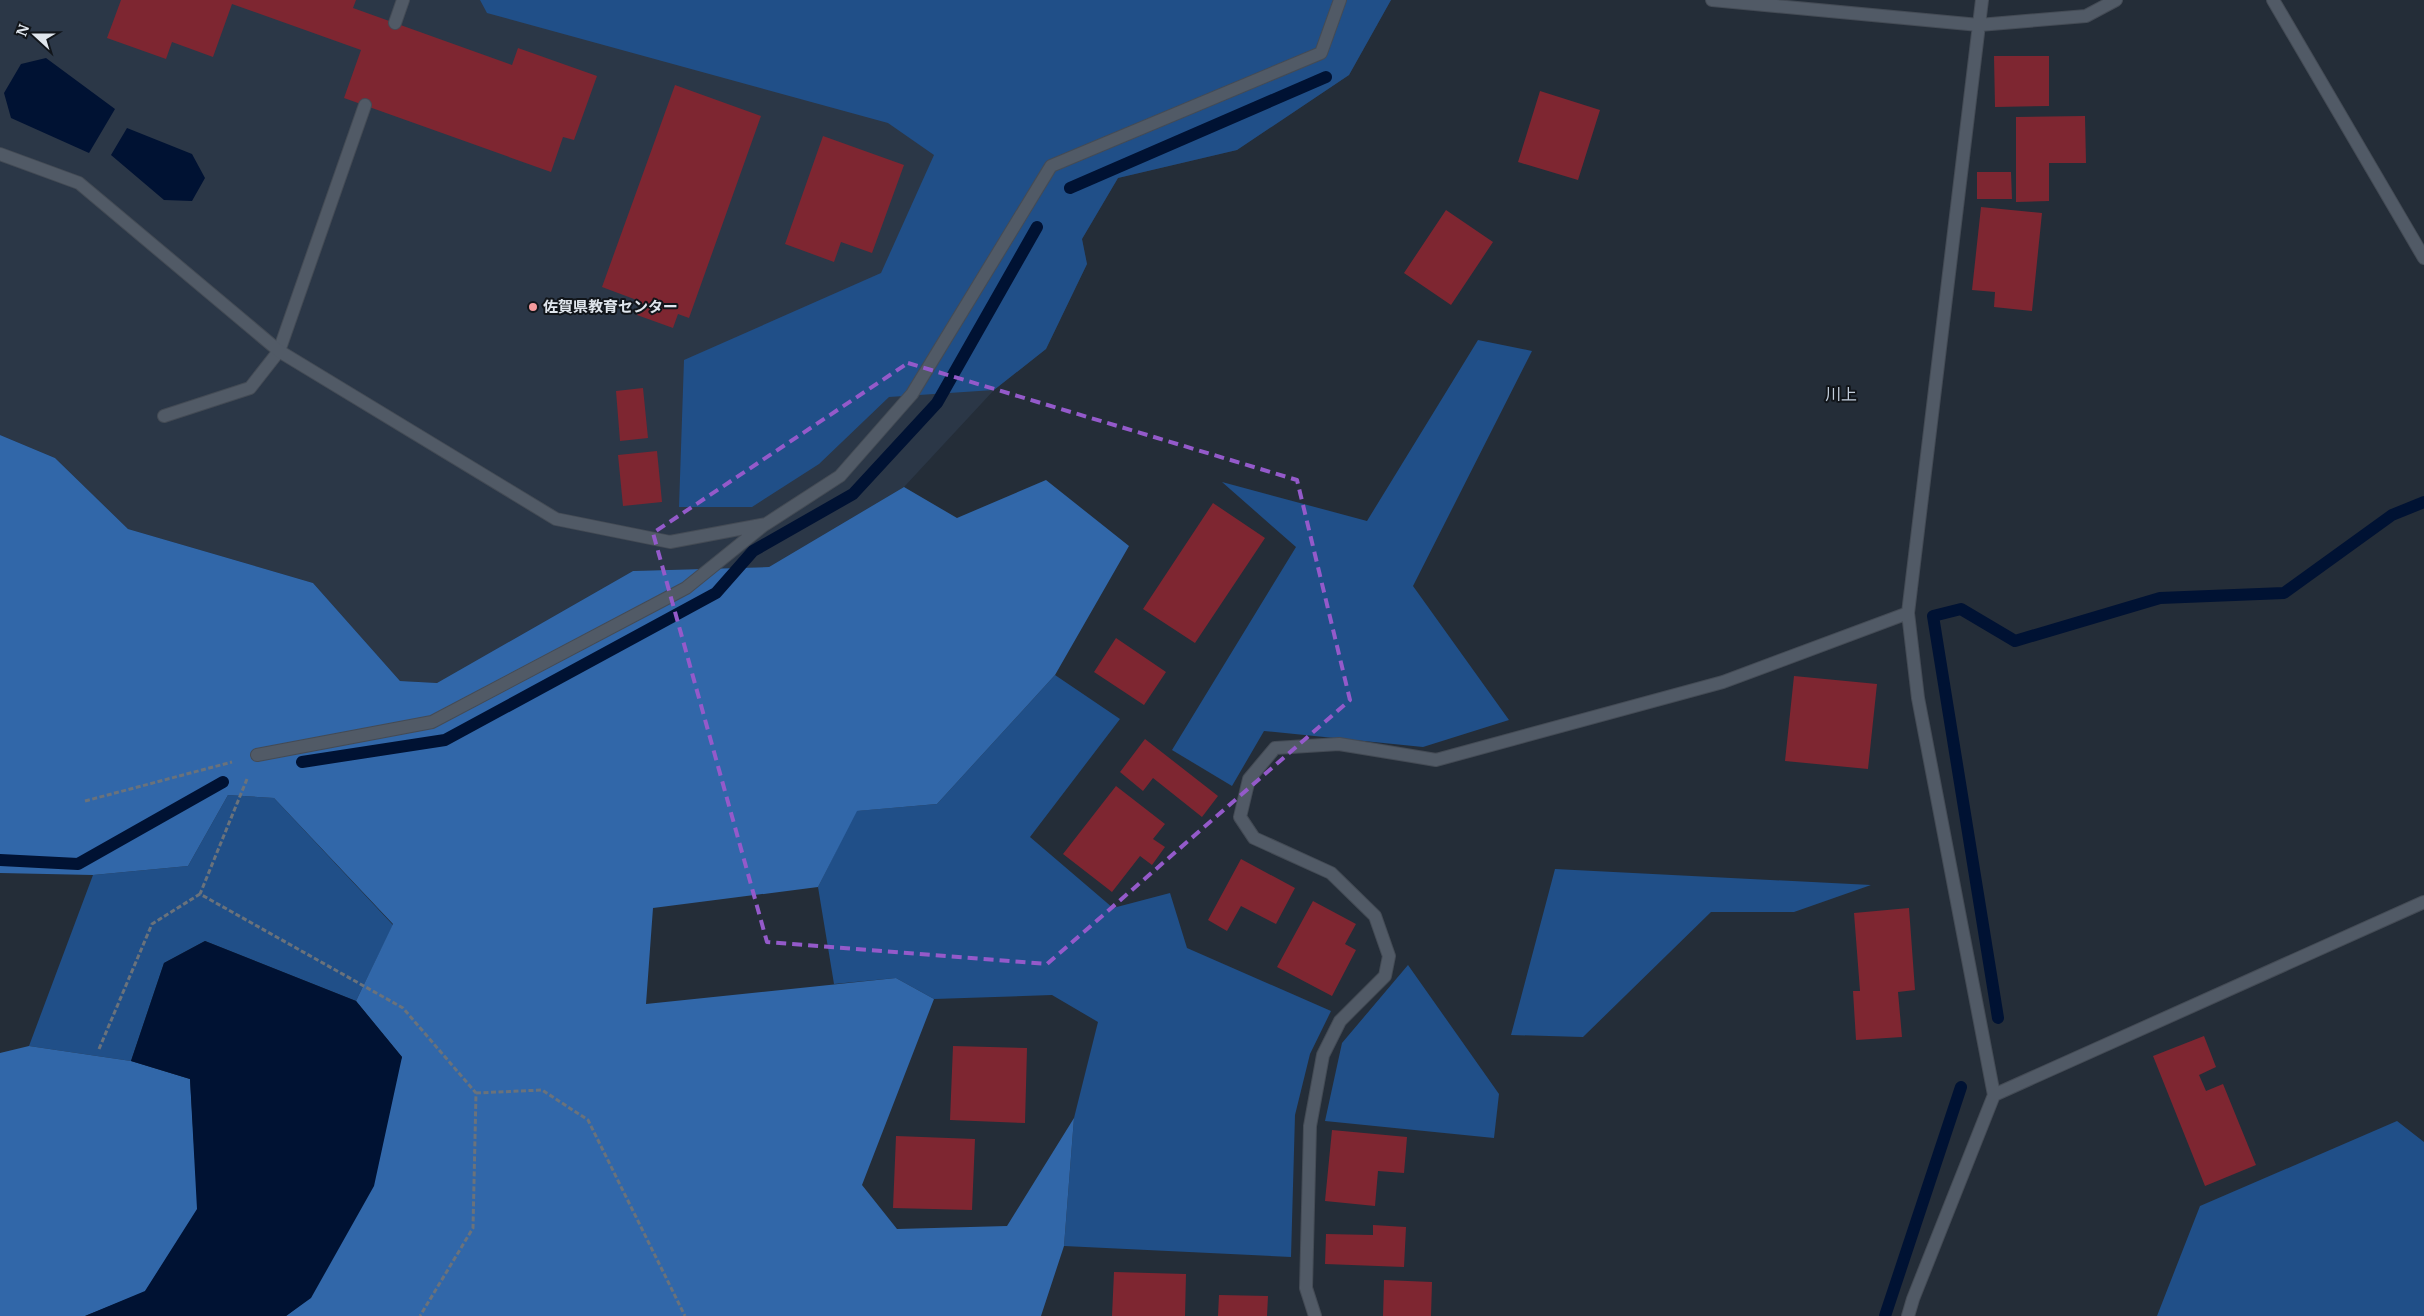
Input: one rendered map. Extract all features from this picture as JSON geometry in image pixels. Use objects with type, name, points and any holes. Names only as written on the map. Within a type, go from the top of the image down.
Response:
[{"type":"street","points":[[395,23],[403,0]]},
{"type":"street","points":[[257,755],[432,722],[686,588],[766,524],[840,476],[912,394],[1050,166],[1321,53],[1340,0]]},
{"type":"street","points":[[1712,0],[1979,25],[2086,16],[2116,0]]},
{"type":"street","points":[[1908,1316],[1913,1299],[1994,1095],[1918,698],[1908,613],[1982,0]]},
{"type":"street","points":[[2273,0],[2424,258]]},
{"type":"street","points":[[164,416],[250,388],[279,351],[365,105]]},
{"type":"street","points":[[0,154],[79,183],[279,351],[556,519],[670,542],[766,524]]},
{"type":"street","points":[[1315,1316],[1306,1288],[1310,1126],[1323,1054],[1340,1021],[1384,976],[1389,956],[1375,916],[1331,873],[1254,838],[1240,817],[1249,779],[1275,748],[1339,744],[1436,760],[1723,682],[1908,613]]},
{"type":"street","points":[[1994,1095],[2424,902]]},
{"type":"path","points":[[85,802],[257,755]]},
{"type":"path","points":[[99,1049],[152,924],[200,894],[257,755]]},
{"type":"path","points":[[200,894],[403,1008],[476,1093],[473,1228],[420,1316]]},
{"type":"path","points":[[476,1093],[542,1090],[588,1120],[685,1316]]},
{"type":"highlighted area","points":[[908,363],[1297,480],[1350,700],[1047,964],[767,942],[653,533]]},
{"type":"shaded area","name":"佐賀県教育センター","points":[[0,0],[1391,0],[1349,75],[1237,150],[1118,178],[1082,239],[1087,264],[1046,349],[994,390],[904,487],[769,567],[633,571],[437,683],[400,681],[313,583],[128,529],[55,458],[0,435]]},
{"type":"shaded area","points":[[480,0],[1391,0],[1349,75],[1237,150],[1118,178],[1082,239],[1087,264],[1046,349],[994,390],[889,397],[819,464],[752,507],[679,507],[684,360],[881,273],[934,155],[888,123],[487,13]]},
{"type":"shaded area","points":[[46,58],[115,109],[89,153],[11,118],[4,93],[21,64]]},
{"type":"shaded area","points":[[127,128],[192,154],[205,178],[192,201],[164,200],[111,155]]},
{"type":"shaded area","points":[[1478,340],[1532,351],[1413,586],[1509,720],[1423,747],[1264,731],[1232,786],[1172,750],[1296,547],[1222,482],[1367,521]]},
{"type":"shaded area","points":[[0,435],[55,458],[128,529],[313,583],[400,681],[437,683],[633,571],[769,567],[904,487],[957,518],[1046,480],[1129,546],[1055,675],[937,804],[857,811],[818,887],[653,908],[646,1004],[896,978],[934,999],[862,1185],[897,1229],[1007,1226],[1074,1118],[1064,1246],[1041,1316],[286,1316],[311,1297],[402,1057],[356,1001],[393,924],[274,798],[228,795],[188,866],[93,875],[0,873]]},
{"type":"shaded area","points":[[1055,675],[1120,719],[1030,837],[1113,908],[1170,893],[1187,948],[1331,1011],[1310,1054],[1295,1115],[1291,1257],[1064,1246],[1074,1118],[1098,1022],[1052,995],[934,999],[896,978],[834,984],[818,887],[856,811],[937,804]]},
{"type":"shaded area","points":[[228,795],[274,798],[393,925],[356,1001],[205,941],[164,963],[131,1061],[29,1046],[93,875],[188,866]]},
{"type":"shaded area","points":[[1555,869],[1871,885],[1794,912],[1711,912],[1583,1037],[1511,1035]]},
{"type":"shaded area","points":[[205,941],[356,1001],[402,1057],[374,1186],[311,1298],[286,1316],[85,1316],[145,1291],[197,1209],[190,1079],[131,1061],[164,963]]},
{"type":"shaded area","points":[[1408,965],[1499,1094],[1494,1138],[1325,1121],[1342,1043]]},
{"type":"shaded area","points":[[29,1046],[131,1061],[190,1079],[198,1209],[145,1292],[85,1316],[0,1316],[0,1053]]},
{"type":"shaded area","points":[[2397,1121],[2424,1142],[2424,1316],[2157,1316],[2200,1206]]},
{"type":"building","points":[[121,0],[356,0],[353,8],[512,65],[518,48],[597,76],[574,140],[563,137],[551,172],[344,98],[361,50],[232,4],[213,57],[172,42],[166,59],[107,38]]},
{"type":"building","points":[[1994,56],[2049,56],[2049,106],[1995,107]]},
{"type":"building","points":[[675,85],[761,116],[689,318],[678,314],[673,328],[637,315],[642,302],[602,287]]},
{"type":"building","points":[[1540,91],[1600,110],[1578,180],[1518,162]]},
{"type":"building","points":[[2085,116],[2086,163],[2049,163],[2049,201],[2016,202],[2016,117]]},
{"type":"building","points":[[823,136],[904,165],[872,253],[841,242],[834,262],[785,244]]},
{"type":"building","points":[[1977,172],[2011,172],[2012,199],[1977,199]]},
{"type":"building","points":[[1981,207],[2042,213],[2032,311],[1994,307],[1995,292],[1972,290]]},
{"type":"building","points":[[1446,210],[1493,242],[1451,305],[1404,273]]},
{"type":"building","points":[[643,388],[648,438],[620,441],[616,391]]},
{"type":"building","points":[[657,451],[662,502],[623,506],[618,455]]},
{"type":"building","points":[[1213,503],[1265,538],[1195,643],[1143,609]]},
{"type":"building","points":[[1116,638],[1166,672],[1144,705],[1094,672]]},
{"type":"building","points":[[1794,676],[1877,684],[1868,769],[1785,761]]},
{"type":"building","points":[[1145,739],[1218,796],[1202,817],[1153,778],[1143,791],[1120,772]]},
{"type":"building","points":[[1116,786],[1165,824],[1153,839],[1165,847],[1152,865],[1140,856],[1112,892],[1063,854]]},
{"type":"building","points":[[1241,859],[1295,888],[1276,924],[1241,906],[1227,931],[1208,920]]},
{"type":"building","points":[[1313,901],[1356,924],[1345,944],[1356,950],[1332,996],[1277,967]]},
{"type":"building","points":[[1909,908],[1915,990],[1898,992],[1902,1037],[1856,1040],[1853,991],[1860,991],[1854,913]]},
{"type":"building","points":[[2204,1036],[2216,1067],[2199,1075],[2206,1091],[2223,1084],[2256,1165],[2205,1186],[2153,1056]]},
{"type":"building","points":[[953,1046],[1027,1048],[1025,1123],[950,1120]]},
{"type":"building","points":[[1332,1130],[1407,1137],[1404,1173],[1378,1171],[1375,1206],[1325,1201]]},
{"type":"building","points":[[896,1136],[975,1139],[972,1210],[893,1208]]},
{"type":"building","points":[[1373,1225],[1406,1227],[1404,1267],[1325,1264],[1326,1234],[1373,1235]]},
{"type":"building","points":[[1114,1272],[1186,1274],[1185,1316],[1112,1316]]},
{"type":"building","points":[[1384,1280],[1432,1282],[1431,1316],[1383,1316]]},
{"type":"building","points":[[1219,1295],[1268,1296],[1267,1316],[1218,1316]]},
{"type":"waterway","points":[[1070,188],[1326,77]]},
{"type":"waterway","points":[[302,762],[445,740],[716,593],[753,551],[853,494],[937,403],[1037,227]]},
{"type":"waterway","points":[[1998,1018],[1933,616],[1961,609],[2015,641],[2160,598],[2284,593],[2392,515],[2424,502]]},
{"type":"waterway","points":[[0,860],[78,864],[223,782]]},
{"type":"waterway","points":[[1885,1316],[1961,1087]]},
{"type":"place","name":"佐賀県教育センター","points":[[533,307]]},
{"type":"district","name":"川上","points":[[1841,394]]}]
